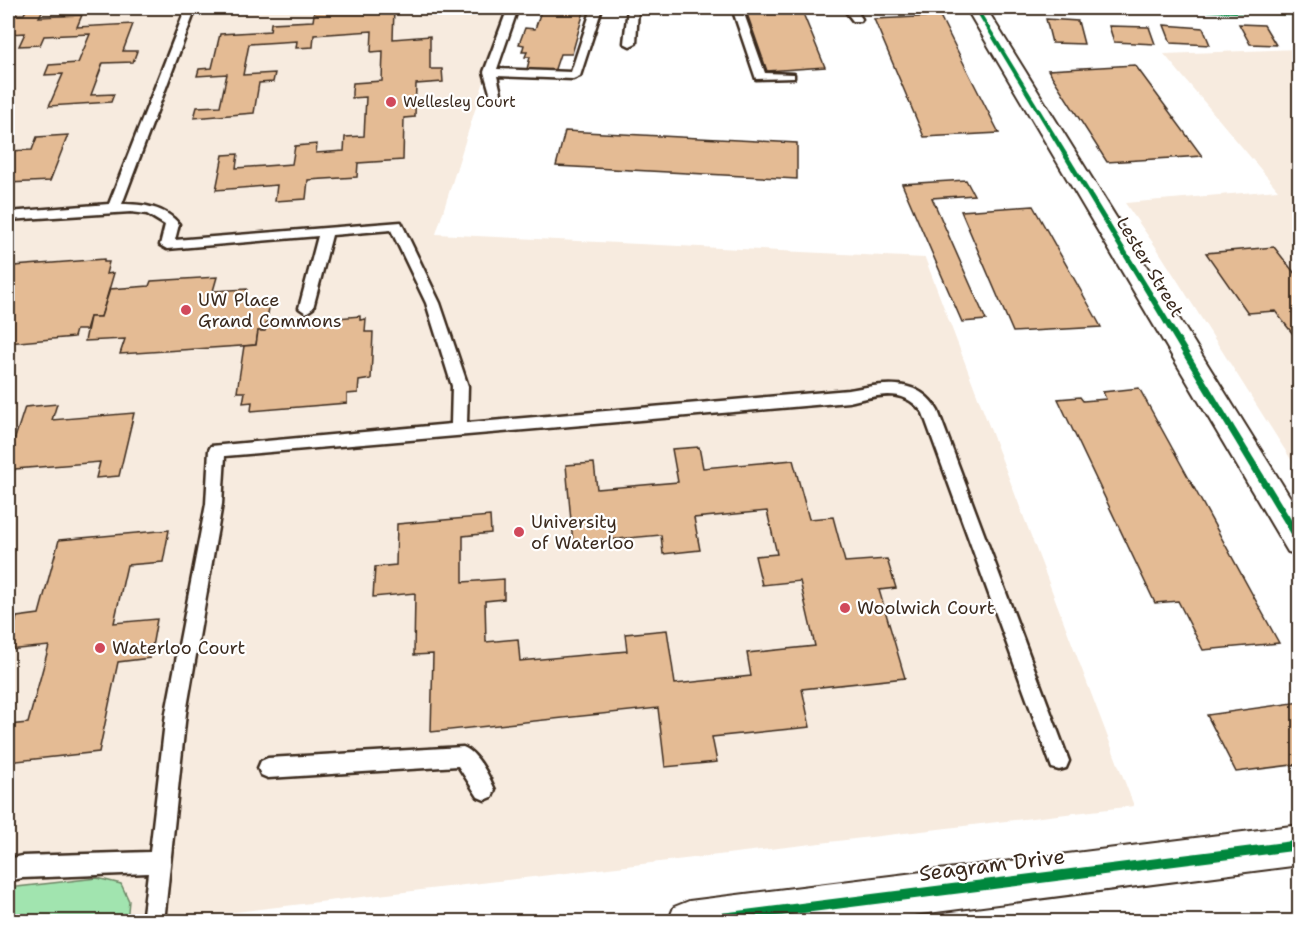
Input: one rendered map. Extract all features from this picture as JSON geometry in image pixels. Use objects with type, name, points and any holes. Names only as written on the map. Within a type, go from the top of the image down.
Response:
[{"type":"street","name":"Lester Street","points":[[976,8],[1299,542]]},
{"type":"street","name":"Seagram Drive","points":[[689,921],[1299,845]]},
{"type":"lane","points":[[114,208],[191,8]]},
{"type":"lane","points":[[495,93],[490,72],[513,8]]},
{"type":"lane","points":[[490,72],[573,76],[576,74],[597,8]]},
{"type":"lane","points":[[630,43],[633,8]]},
{"type":"lane","points":[[737,8],[760,77],[790,76]]},
{"type":"lane","points":[[848,8],[854,12],[857,19]]},
{"type":"lane","points":[[8,218],[114,208],[139,208],[159,212],[172,224],[167,245],[396,225],[433,303],[460,386],[459,429]]},
{"type":"lane","points":[[306,308],[326,231]]},
{"type":"lane","points":[[153,921],[176,713],[214,504],[217,450],[849,396],[888,389],[908,391],[921,398],[930,411],[1059,761]]},
{"type":"lane","points":[[267,768],[463,756],[486,790]]},
{"type":"lane","points":[[8,870],[22,867],[160,862]]},
{"type":"shaded area","name":"University of Waterloo","points":[[8,8],[507,8],[436,234],[925,258],[1134,806],[159,921],[8,921]]},
{"type":"shaded area","points":[[1299,49],[1299,472],[1158,250],[1125,203],[1278,190],[1164,54]]},
{"type":"green space","points":[[97,878],[121,884],[129,901],[127,921],[8,921],[8,888]]},
{"type":"building","points":[[27,8],[44,8],[39,17],[82,15],[77,27],[133,24],[123,51],[137,51],[133,62],[103,63],[91,95],[114,94],[111,102],[49,106],[63,74],[45,75],[49,65],[78,63],[90,34],[44,36],[40,45],[19,46],[25,33],[8,34],[8,15],[24,14]]},
{"type":"building","name":"Wellesley Court","points":[[315,8],[340,8],[340,12],[394,8],[393,39],[430,36],[430,69],[442,69],[443,82],[416,84],[415,117],[404,118],[403,160],[358,163],[357,177],[308,180],[306,199],[275,201],[277,185],[216,190],[223,155],[238,154],[236,168],[292,164],[295,146],[317,144],[316,153],[344,151],[345,137],[364,136],[366,97],[352,98],[352,92],[353,83],[382,81],[383,51],[371,52],[372,31],[314,35],[313,47],[296,48],[297,41],[249,44],[243,75],[275,73],[273,82],[259,83],[254,113],[194,118],[197,107],[220,106],[227,74],[197,76],[199,69],[212,68],[220,34],[270,31],[271,23],[313,21]]},
{"type":"building","points":[[542,8],[585,8],[572,54],[560,54],[554,72],[527,69],[530,57],[525,57],[527,52],[522,52],[524,45],[519,44],[525,28],[535,29]]},
{"type":"building","points":[[773,9],[774,12],[802,11],[825,67],[767,71],[746,11]]},
{"type":"building","points":[[940,16],[999,133],[924,137],[874,19]]},
{"type":"building","points":[[1046,19],[1078,21],[1084,44],[1052,43]]},
{"type":"building","points":[[1239,24],[1264,25],[1276,45],[1250,44]]},
{"type":"building","points":[[1164,25],[1203,28],[1210,45],[1171,43]]},
{"type":"building","points":[[1109,26],[1149,27],[1155,44],[1114,42]]},
{"type":"building","points":[[1135,65],[1202,156],[1107,162],[1048,70]]},
{"type":"building","points":[[565,131],[797,143],[797,179],[556,166]]},
{"type":"building","points":[[68,135],[50,181],[8,183],[8,151],[32,150],[37,137]]},
{"type":"building","points":[[966,180],[974,195],[932,198],[986,320],[962,322],[902,184]]},
{"type":"building","points":[[1033,206],[1101,327],[1013,332],[961,211]]},
{"type":"building","points":[[1274,247],[1300,280],[1300,343],[1275,311],[1248,313],[1206,253]]},
{"type":"building","points":[[104,259],[104,262],[109,262],[106,274],[114,273],[101,317],[90,317],[86,330],[76,330],[74,337],[8,343],[8,273],[12,273],[14,266]]},
{"type":"building","name":"UW Place Grand Commons","points":[[217,277],[213,291],[247,289],[244,304],[270,302],[265,331],[258,331],[256,345],[120,354],[125,339],[85,341],[90,317],[101,317],[110,289],[149,286],[151,281]]},
{"type":"building","points":[[360,316],[360,320],[366,319],[365,332],[373,332],[371,379],[359,381],[358,393],[347,394],[347,403],[251,411],[252,402],[243,403],[245,392],[237,392],[244,346],[256,345],[258,331],[265,331],[267,324]]},
{"type":"building","points":[[1139,388],[1279,643],[1203,650],[1178,601],[1155,603],[1058,399],[1080,397],[1083,401],[1106,399],[1103,392]]},
{"type":"building","points":[[57,404],[52,420],[134,413],[119,476],[96,478],[100,462],[15,469],[8,490],[8,438],[15,438],[25,407]]},
{"type":"building","name":"Woolwich Court","points":[[699,447],[703,468],[793,460],[809,519],[833,517],[845,562],[887,559],[896,588],[879,590],[905,678],[802,689],[810,727],[712,737],[717,762],[665,767],[658,708],[431,732],[433,654],[414,655],[415,593],[373,597],[375,567],[396,565],[397,524],[490,516],[491,533],[463,536],[463,582],[504,579],[504,599],[485,601],[486,642],[518,639],[520,661],[627,651],[625,634],[667,630],[675,684],[751,676],[747,653],[815,646],[800,581],[762,585],[755,556],[777,554],[767,511],[694,518],[700,550],[663,554],[661,535],[573,543],[566,465],[594,463],[597,489],[678,482],[672,449]]},
{"type":"building","name":"Waterloo Court","points":[[169,530],[163,562],[127,565],[114,623],[157,619],[150,658],[118,662],[99,752],[8,762],[8,725],[28,723],[49,646],[8,650],[17,617],[39,614],[59,540]]},
{"type":"building","points":[[1300,702],[1300,764],[1236,772],[1207,715]]},
{"type":"cycle path","points":[[976,8],[1300,542]]},
{"type":"cycle path","points":[[1142,8],[1300,15]]},
{"type":"cycle path","points":[[689,922],[1300,845]]},
{"type":"place","name":"Wellesley Court","points":[[391,102]]},
{"type":"place","name":"UW Place Grand Commons","points":[[186,310]]},
{"type":"place","name":"University of Waterloo","points":[[519,532]]},
{"type":"place","name":"Woolwich Court","points":[[845,608]]},
{"type":"place","name":"Waterloo Court","points":[[100,648]]}]
